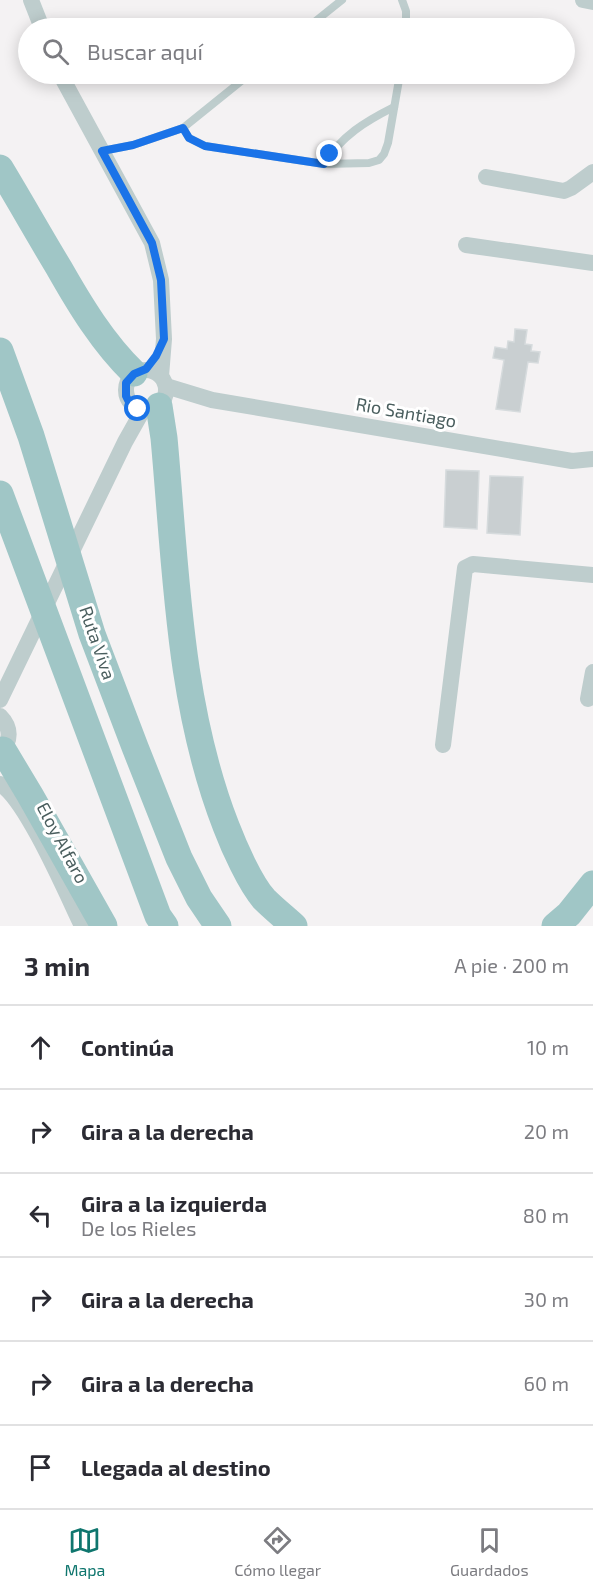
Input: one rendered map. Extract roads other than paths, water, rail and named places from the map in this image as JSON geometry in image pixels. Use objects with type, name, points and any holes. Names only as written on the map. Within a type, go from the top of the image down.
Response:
[{"type":"highway","points":[[0,168],[97,329],[122,362],[150,390],[164,438],[182,642],[188,688],[202,752],[214,795],[235,851],[263,897],[294,926]]},
{"type":"highway","name":"Ruta Viva","points":[[0,351],[31,435],[92,634],[179,858],[199,898],[218,926]]},
{"type":"highway","points":[[0,494],[111,794],[158,916],[165,926]]},
{"type":"highway","points":[[2,752],[30,795],[104,926]]},
{"type":"highway","points":[[555,926],[569,914],[593,884]]},
{"type":"street","points":[[31,0],[38,18]]},
{"type":"street","points":[[583,0],[593,2]]},
{"type":"street","points":[[0,700],[150,390],[164,339],[161,280],[152,243],[65,84]]},
{"type":"street","points":[[486,177],[564,190],[571,188],[593,172]]},
{"type":"street","points":[[466,245],[593,263]]},
{"type":"street","name":"Rio Santiago","points":[[150,390],[572,461],[593,459]]},
{"type":"street","points":[[443,744],[465,568],[473,564],[593,575]]},
{"type":"street","points":[[588,699],[593,672]]},
{"type":"street","points":[[0,716],[9,729],[9,737],[2,752]]},
{"type":"street","name":"Eloy Alfaro","points":[[0,784],[14,796],[33,826],[82,926]]},
{"type":"lane","points":[[320,18],[342,0]]},
{"type":"lane","points":[[402,0],[406,18]]},
{"type":"lane","points":[[102,151],[133,145],[183,128],[238,84]]},
{"type":"lane","points":[[183,128],[189,138],[205,146],[324,164],[369,163],[379,160],[384,154],[398,84]]},
{"type":"lane","points":[[324,164],[342,140],[367,120],[394,107]]}]
